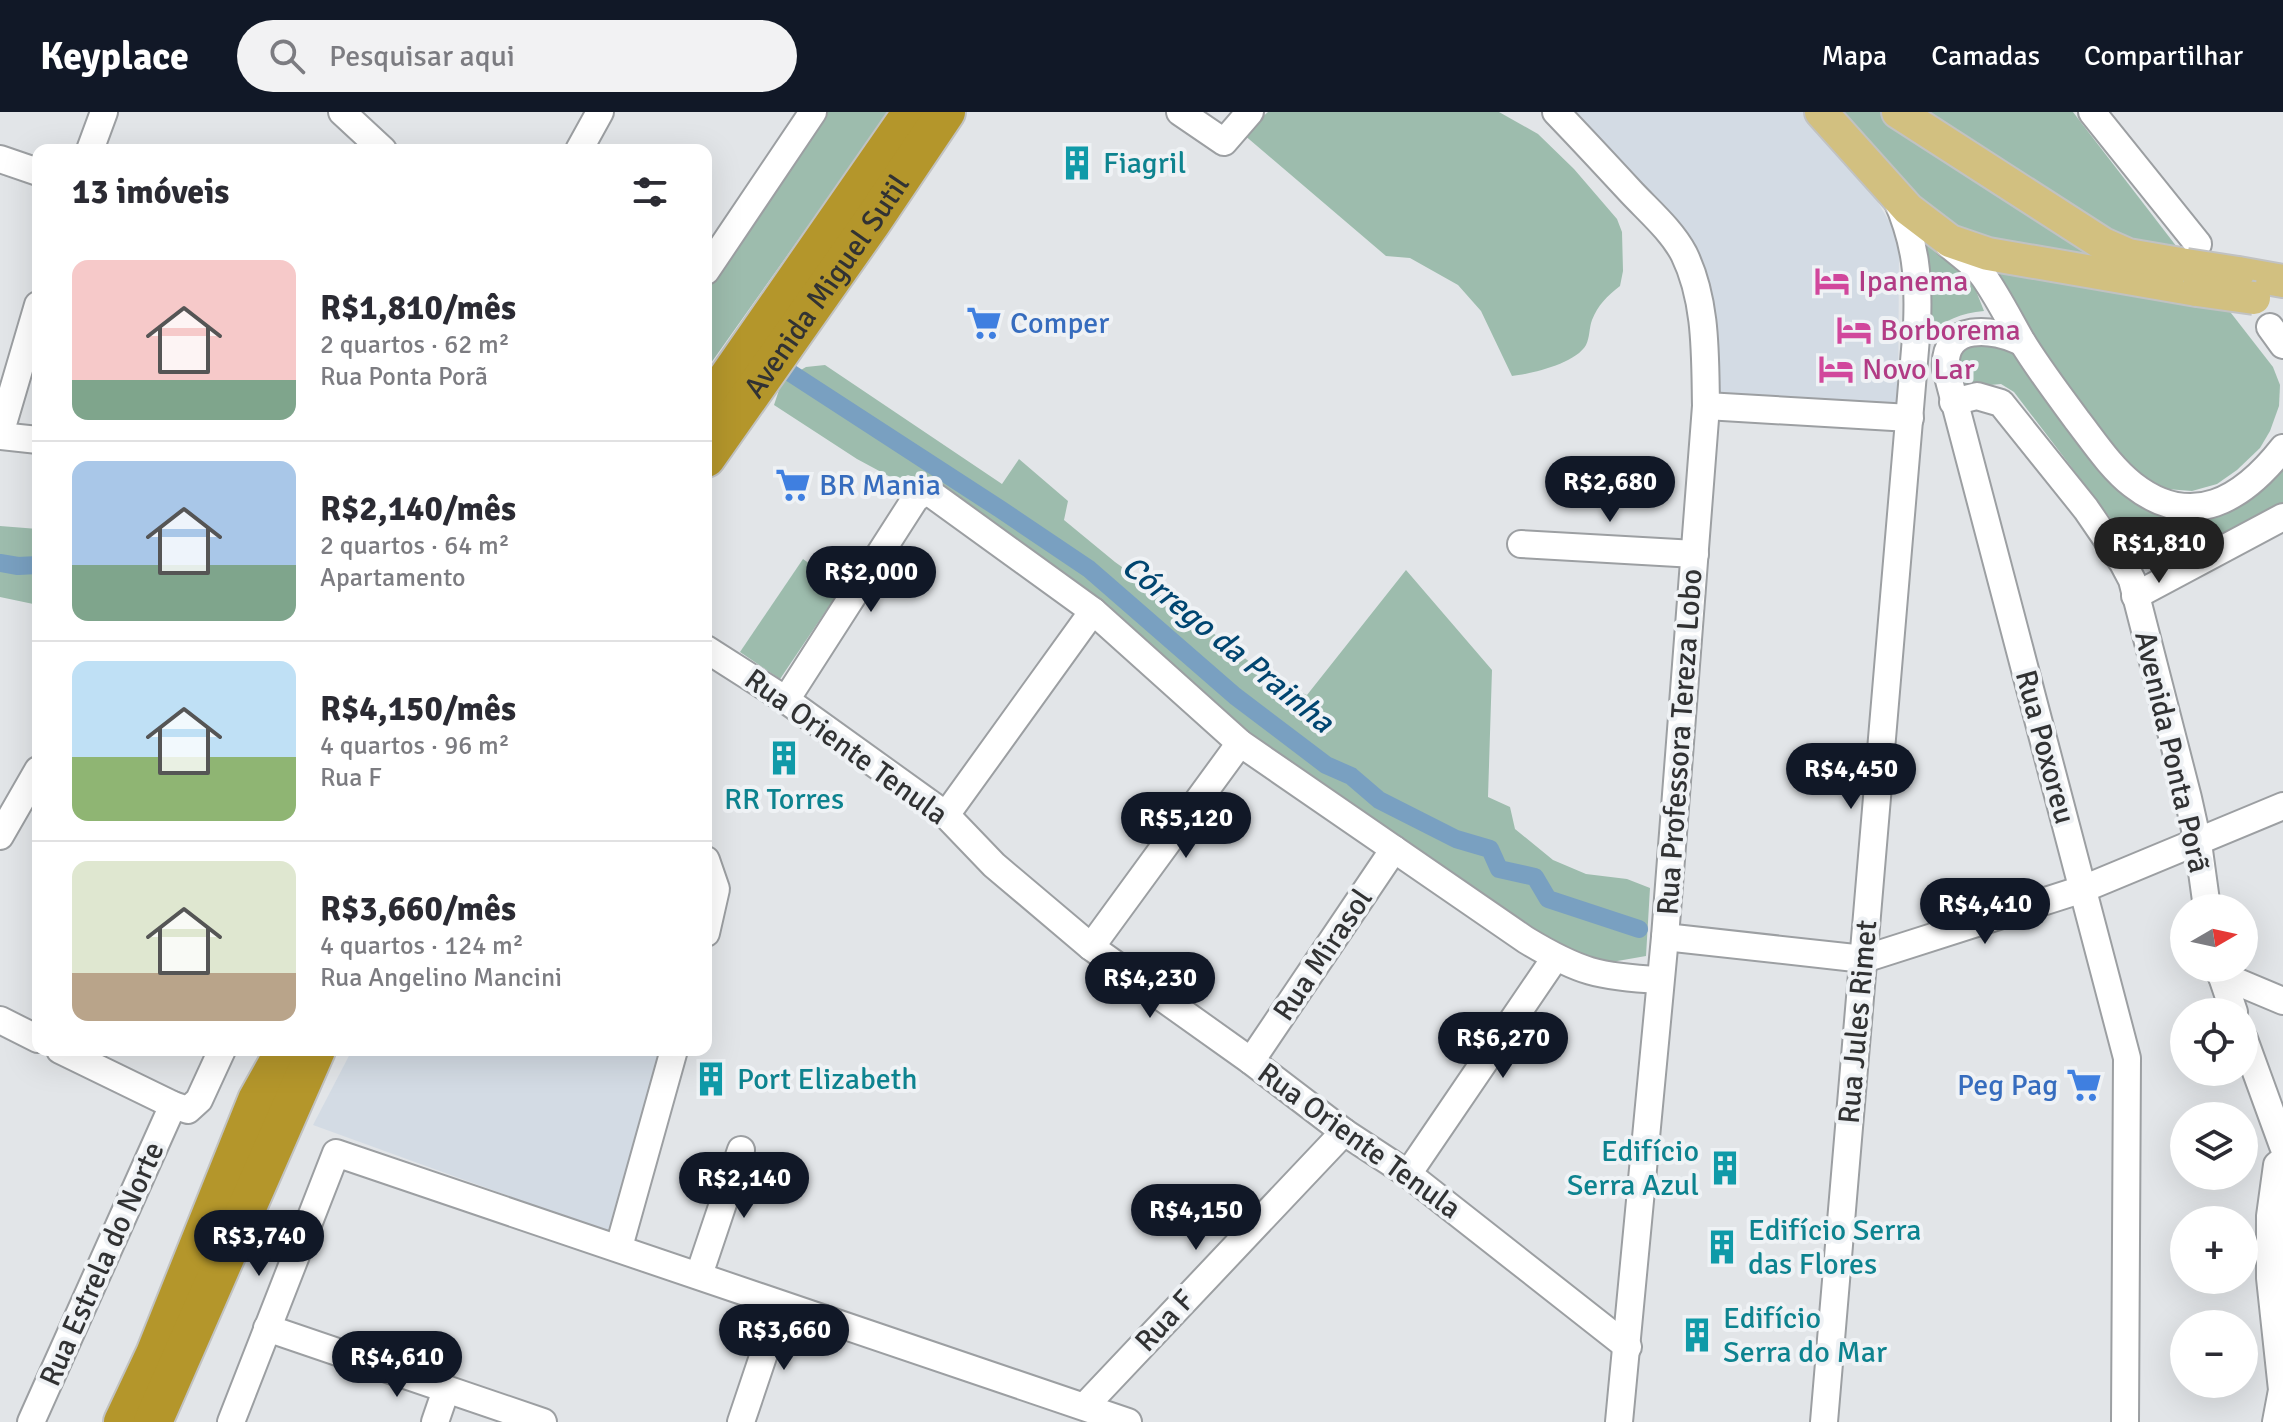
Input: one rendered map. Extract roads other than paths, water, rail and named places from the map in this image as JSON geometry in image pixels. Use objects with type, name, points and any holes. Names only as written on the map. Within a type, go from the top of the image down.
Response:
[{"type":"highway","name":"Avenida Miguel Sutil","points":[[712,400],[912,112]]},
{"type":"highway","name":"Avenida Miguel Sutil","points":[[712,449],[946,112]]},
{"type":"highway","points":[[153,1422],[233,1201],[272,1105],[284,1056]]},
{"type":"highway","points":[[272,1105],[311,1056]]},
{"type":"highway","points":[[123,1422],[233,1201]]},
{"type":"main road","points":[[1821,112],[1894,195],[1937,233],[1965,247],[1988,254],[2194,266]]},
{"type":"main road","points":[[1898,112],[2103,244],[2128,255],[2194,266],[2266,309],[2283,281]]},
{"type":"street","points":[[92,144],[104,112]]},
{"type":"street","points":[[342,112],[377,144]]},
{"type":"street","points":[[582,144],[600,112]]},
{"type":"street","points":[[712,262],[813,112]]},
{"type":"street","points":[[1180,112],[1224,142],[1250,112]]},
{"type":"street","name":"Rua Professora Tereza Lobo","points":[[1556,112],[1667,229],[1683,253],[1693,277],[1703,325],[1706,406],[1695,554],[1665,937],[1619,1422]]},
{"type":"street","points":[[2092,112],[2194,266]]},
{"type":"street","points":[[0,159],[32,170]]},
{"type":"street","name":"Rua Jules Rimet","points":[[1824,1422],[1917,316],[1917,261],[1907,224],[1894,195]]},
{"type":"street","points":[[1937,233],[1983,276],[2022,342],[2067,407],[2132,485],[2169,505],[2200,507],[2224,500],[2252,482],[2283,448]]},
{"type":"street","points":[[32,326],[0,435],[32,439]]},
{"type":"street","name":"Rua Poxoreu","points":[[2022,342],[2003,334],[1980,330],[1953,343],[1945,361],[1953,402],[2127,1058],[2125,1422]]},
{"type":"street","name":"Avenida Ponta Porã","points":[[1953,402],[1969,396],[1985,397],[1994,399],[2007,409],[2111,545],[2132,580],[2198,843],[2205,894]]},
{"type":"street","points":[[1706,406],[1910,418]]},
{"type":"street","points":[[786,700],[915,499],[923,493],[933,494],[1093,611],[1240,743],[1555,958],[1599,975],[1660,980]]},
{"type":"street","points":[[2135,596],[2283,517]]},
{"type":"street","points":[[1521,544],[1695,554]]},
{"type":"street","points":[[946,815],[1093,611]]},
{"type":"street","name":"Rua Oriente Tenula","points":[[712,653],[786,700],[946,815],[994,865],[1091,947],[1251,1061],[1344,1132],[1408,1174],[1628,1347]]},
{"type":"street","points":[[1091,947],[1240,743]]},
{"type":"street","points":[[0,836],[32,782]]},
{"type":"street","points":[[1665,937],[1864,959],[2083,889],[2283,806]]},
{"type":"street","name":"Rua Mirasol","points":[[1251,1061],[1394,849]]},
{"type":"street","points":[[712,877],[716,889],[712,907]]},
{"type":"street","points":[[1408,1174],[1555,958]]},
{"type":"street","points":[[2242,982],[2283,1001]]},
{"type":"street","points":[[0,1021],[32,1036]]},
{"type":"street","points":[[72,1056],[180,1108]]},
{"type":"street","name":"Rua Estrela do Norte","points":[[31,1422],[180,1108],[199,1100],[219,1056]]},
{"type":"street","points":[[619,1247],[672,1056]]},
{"type":"street","points":[[2258,1077],[2283,1146]]},
{"type":"street","name":"Rua F","points":[[1085,1406],[1344,1132]]},
{"type":"street","points":[[699,1275],[741,1150]]},
{"type":"street","points":[[231,1422],[336,1153],[1128,1422]]},
{"type":"street","points":[[2276,1422],[2282,1390],[2270,1278],[2270,1216],[2277,1165],[2283,1160]]},
{"type":"street","points":[[741,1422],[780,1306]]},
{"type":"street","points":[[267,1328],[543,1422]]},
{"type":"street","points":[[435,1422],[446,1390]]},
{"type":"waterway","name":"Córrego da Prainha","points":[[786,370],[1089,569],[1235,696],[1326,765],[1351,776],[1379,800],[1456,839],[1490,849],[1499,869],[1535,877],[1548,899],[1639,929]]},
{"type":"waterway","name":"Córrego da Prainha","points":[[0,563],[32,565]]},
{"type":"place","name":"Fiagril","points":[[1077,163]]},
{"type":"place","name":"Ipanema","points":[[1832,281]]},
{"type":"place","name":"Comper","points":[[984,323]]},
{"type":"place","name":"Borborema","points":[[1854,330]]},
{"type":"place","name":"Novo Lar","points":[[1836,369]]},
{"type":"place","name":"BR Mania","points":[[793,485]]},
{"type":"place","name":"RR Torres","points":[[784,758]]},
{"type":"place","name":"Port Elizabeth","points":[[711,1079]]},
{"type":"place","name":"Peg Pag","points":[[2084,1085]]},
{"type":"place","name":"Edifício Serra Azul","points":[[1725,1168]]},
{"type":"place","name":"Edifício Serra das Flores","points":[[1722,1247]]},
{"type":"place","name":"Edifício Serra do Mar","points":[[1697,1335]]}]
